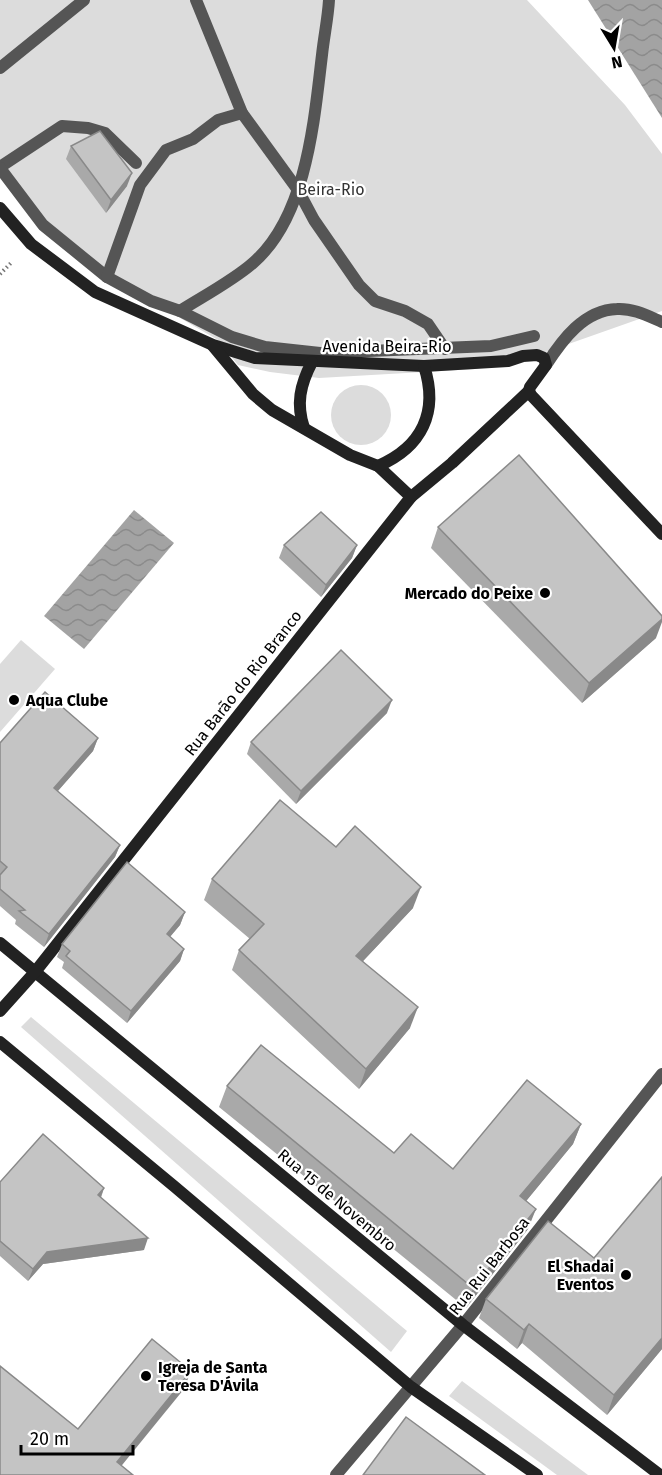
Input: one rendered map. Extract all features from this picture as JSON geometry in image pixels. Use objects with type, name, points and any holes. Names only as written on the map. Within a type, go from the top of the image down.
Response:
[{"type":"street","points":[[0,68],[84,0]]},
{"type":"street","points":[[196,0],[242,113],[298,190],[314,220],[359,285],[375,301],[405,310],[428,324],[445,349]]},
{"type":"street","points":[[180,311],[254,263],[282,228],[298,190],[317,104],[329,0]]},
{"type":"street","points":[[107,277],[140,185],[166,150],[193,139],[218,120],[242,113]]},
{"type":"street","points":[[136,163],[105,133],[62,126],[0,167],[44,225],[107,277],[151,301],[180,311],[232,337],[265,347],[320,352],[491,346],[534,336]]},
{"type":"street","name":"Avenida Beira-Rio","points":[[0,208],[31,244],[95,292],[213,345],[255,358],[424,366],[508,361],[537,355],[544,358],[546,365]]},
{"type":"street","points":[[662,322],[634,311],[617,309],[602,312],[583,322],[561,341],[529,391],[662,534]]},
{"type":"street","name":"Avenida Beira-Rio","points":[[213,345],[261,402],[350,454],[378,466],[411,497]]},
{"type":"street","points":[[304,428],[299,394],[312,362]]},
{"type":"street","points":[[378,466],[394,459],[420,434],[427,418],[430,400],[430,383],[424,366]]},
{"type":"street","name":"Rua Barão do Rio Branco","points":[[0,1011],[35,972],[411,497],[452,463],[529,391]]},
{"type":"street","name":"Rua 15 de Novembro","points":[[0,943],[463,1325],[660,1475]]},
{"type":"street","points":[[0,1042],[184,1194],[411,1387],[537,1475]]},
{"type":"street","name":"Rua Rui Barbosa","points":[[336,1475],[463,1325],[662,1074]]},
{"type":"green space","name":"Beira-Rio","points":[[0,0],[527,0],[625,105],[662,154],[662,311],[526,359],[476,369],[319,378],[270,372],[238,365],[218,340],[156,304],[43,225],[0,168]]},
{"type":"green space","points":[[361,385],[378,390],[386,398],[391,415],[386,432],[378,440],[361,445],[344,440],[336,432],[331,415],[336,398],[344,390]]},
{"type":"green space","name":"Aqua Clube","points":[[21,640],[55,669],[0,732],[0,664]]},
{"type":"green space","points":[[31,1017],[407,1331],[391,1352],[21,1027]]},
{"type":"green space","points":[[462,1381],[588,1475],[557,1475],[449,1396]]},
{"type":"water","points":[[588,0],[662,0],[662,118]]},
{"type":"water","points":[[134,510],[174,543],[84,649],[44,616]]},
{"type":"building","points":[[100,131],[132,173],[111,200],[71,146]]},
{"type":"building","name":"Mercado do Peixe","points":[[519,455],[662,616],[662,619],[589,683],[438,527]]},
{"type":"building","points":[[321,512],[357,545],[326,585],[284,545]]},
{"type":"building","points":[[341,650],[392,700],[301,791],[251,742]]},
{"type":"building","points":[[45,692],[98,738],[54,788],[120,845],[49,934],[19,911],[25,910],[0,889],[0,875],[7,867],[0,861],[0,743]]},
{"type":"building","points":[[280,800],[336,847],[355,826],[421,887],[356,956],[418,1007],[366,1069],[239,950],[264,924],[212,879]]},
{"type":"building","points":[[127,862],[185,912],[167,934],[184,949],[131,1011],[66,956],[70,951],[62,944]]},
{"type":"building","points":[[261,1045],[394,1153],[411,1134],[453,1169],[527,1080],[581,1124],[520,1196],[536,1209],[473,1288],[227,1086]]},
{"type":"building","points":[[43,1134],[104,1188],[98,1195],[148,1238],[47,1252],[33,1269],[0,1241],[0,1182]]},
{"type":"building","name":"El Shadai Eventos","points":[[662,1177],[662,1338],[614,1395],[529,1324],[524,1330],[486,1299],[548,1221],[594,1258]]},
{"type":"building","points":[[152,1339],[191,1371],[117,1462],[133,1475],[0,1475],[0,1366],[78,1429]]},
{"type":"building","points":[[406,1417],[485,1475],[363,1475]]},
{"type":"place","name":"Mercado do Peixe","points":[[545,593]]},
{"type":"place","name":"Aqua Clube","points":[[14,700]]},
{"type":"place","name":"El Shadai Eventos","points":[[626,1275]]},
{"type":"place","name":"Igreja de Santa Teresa D'Ávila","points":[[146,1376]]}]
